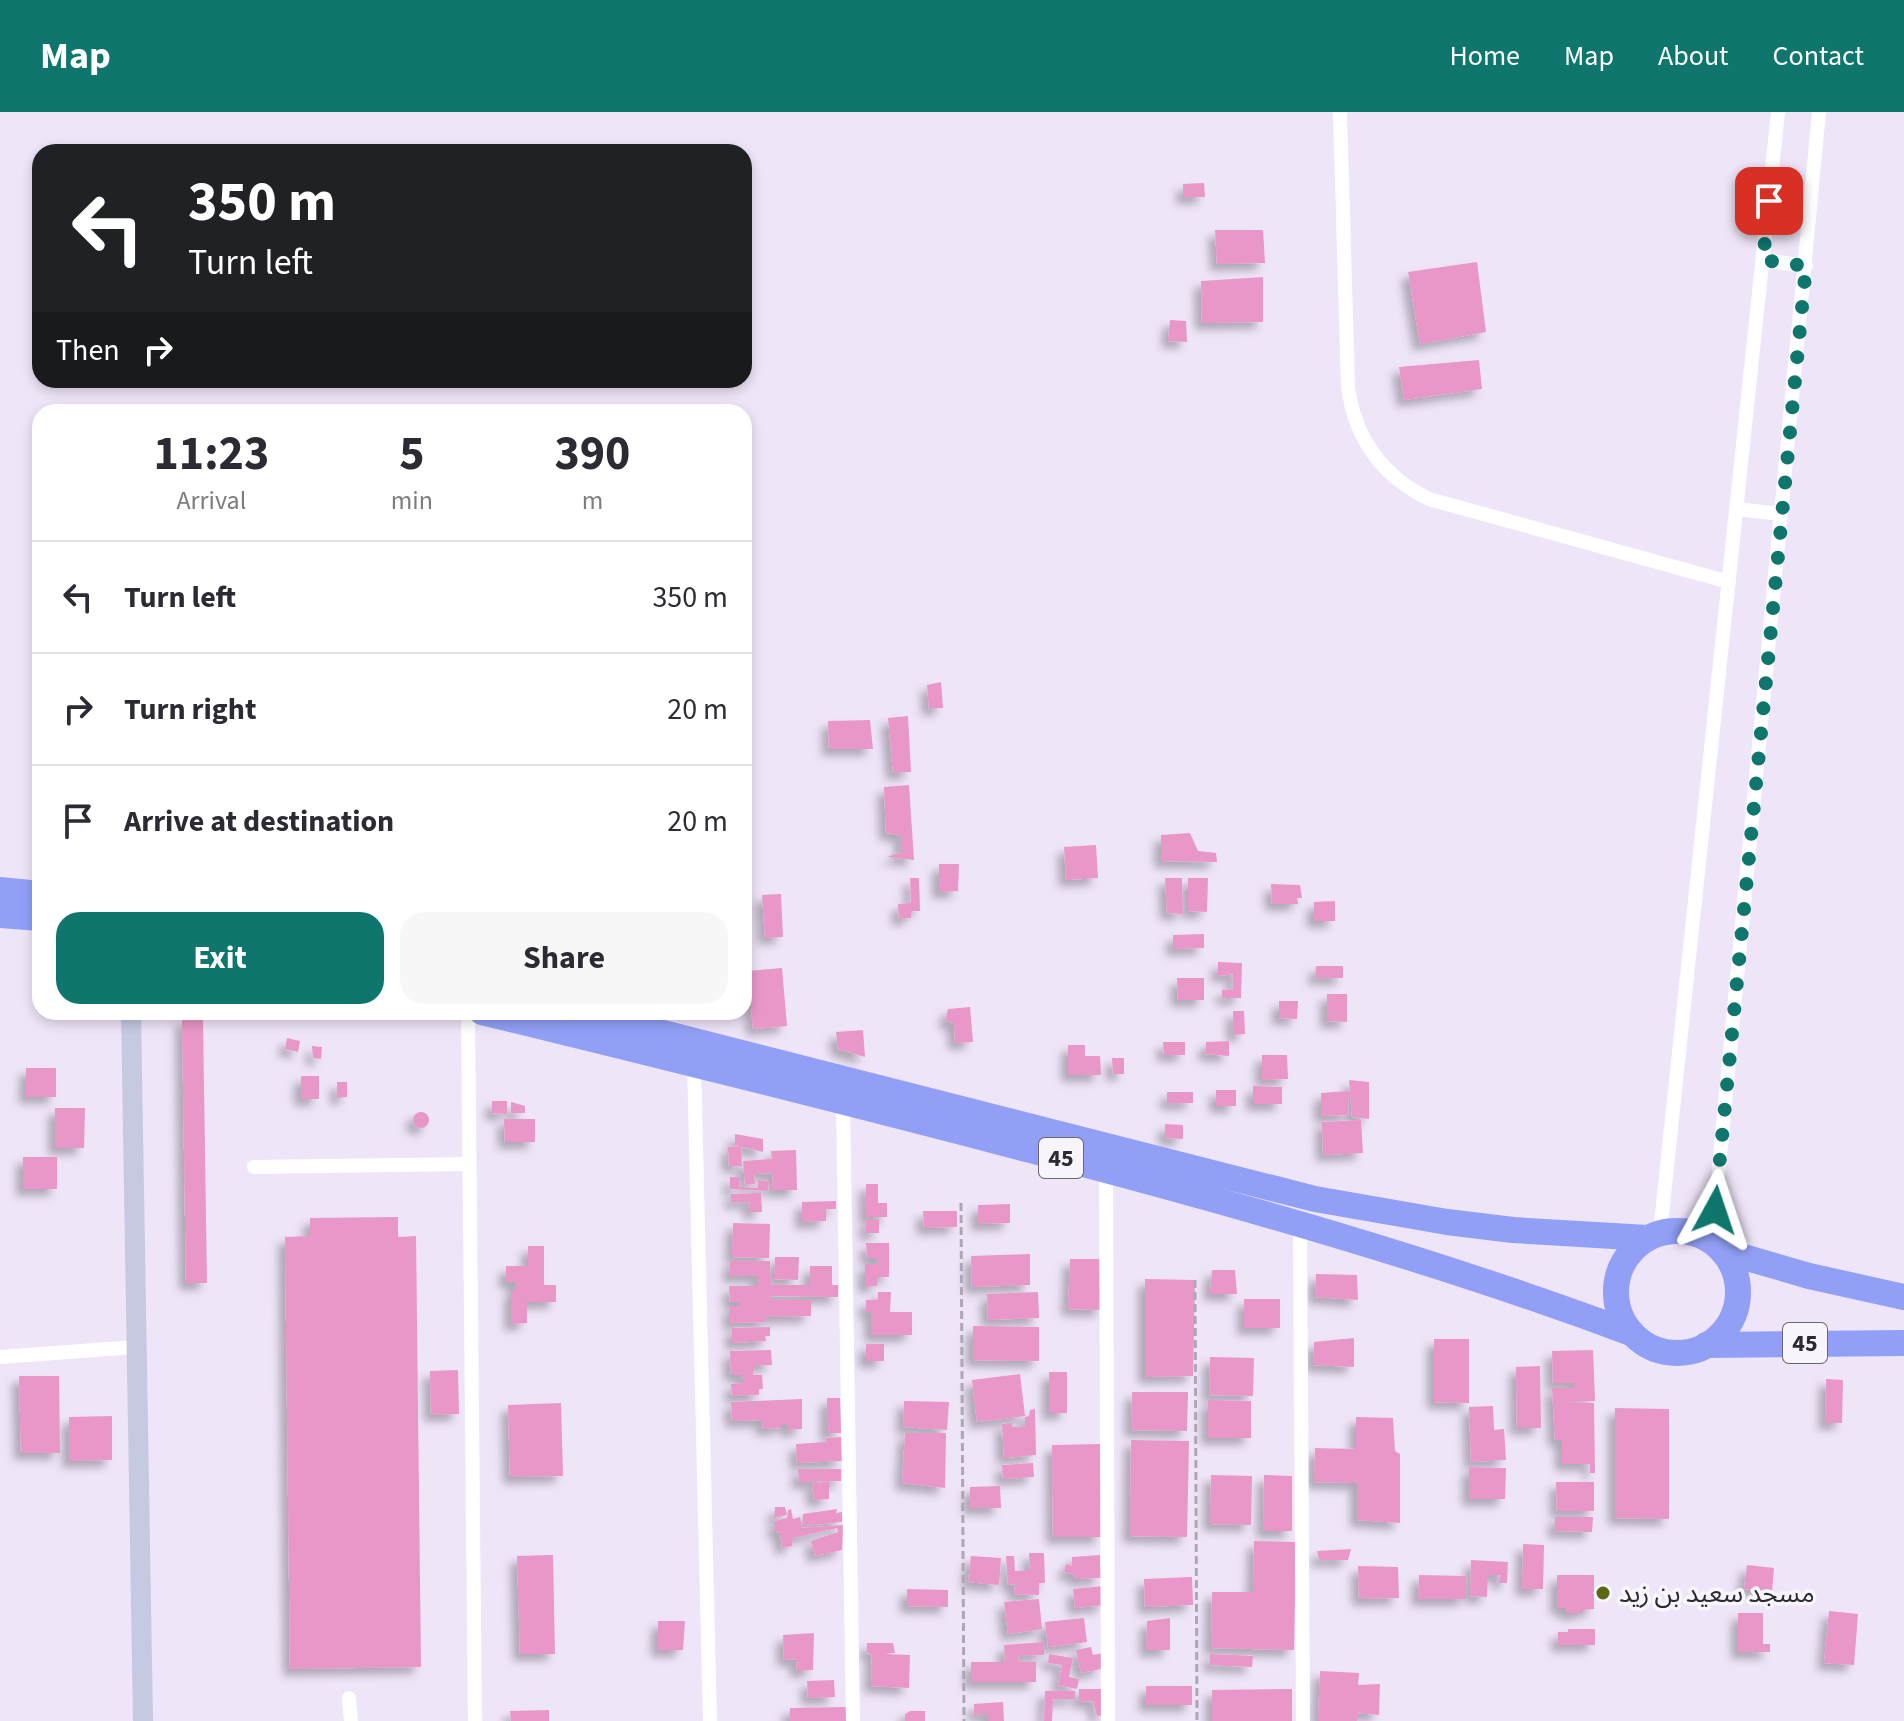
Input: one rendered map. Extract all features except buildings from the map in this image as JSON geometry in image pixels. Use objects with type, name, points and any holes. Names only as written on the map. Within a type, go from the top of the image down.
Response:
[{"type":"highway","points":[[0,890],[32,893]]},
{"type":"highway","points":[[0,915],[32,917]]},
{"type":"highway","name":"45","points":[[515,1020],[843,1101],[1300,1223],[1494,1283],[1631,1333]]},
{"type":"highway","name":"45","points":[[612,1020],[1250,1184],[1381,1212],[1513,1230],[1653,1235]]},
{"type":"highway","points":[[1718,1246],[1736,1275],[1737,1302],[1727,1327],[1694,1351],[1666,1352],[1641,1342],[1631,1333],[1617,1309],[1616,1281],[1626,1256],[1653,1235],[1687,1231],[1718,1246],[1809,1276],[1904,1297]]},
{"type":"highway","name":"45","points":[[1706,1345],[1904,1343]]},
{"type":"street","points":[[1340,112],[1348,387],[1355,422],[1372,454],[1397,481],[1429,499],[1729,582]]},
{"type":"street","points":[[1653,1235],[1729,582],[1778,112]]},
{"type":"street","points":[[1718,1246],[1819,112]]},
{"type":"street","points":[[1763,260],[1806,266]]},
{"type":"street","points":[[1736,509],[1781,514]]},
{"type":"street","points":[[131,1020],[143,1721]]},
{"type":"street","points":[[468,1020],[475,1721]]},
{"type":"street","points":[[694,1064],[710,1721]]},
{"type":"street","points":[[843,1101],[853,1721]]},
{"type":"street","points":[[254,1167],[469,1164]]},
{"type":"street","points":[[1106,1170],[1108,1721]]},
{"type":"street","points":[[1300,1223],[1303,1721]]},
{"type":"street","points":[[0,1357],[136,1347]]},
{"type":"street","points":[[349,1698],[351,1721]]},
{"type":"path","points":[[961,1203],[964,1721]]},
{"type":"path","points":[[1195,1280],[1197,1721]]},
{"type":"place","name":"مسجد سعيد بن زيد","points":[[1603,1593]]},
{"type":"route","points":[[1715,1210],[1806,266],[1763,260],[1769,201]]}]
